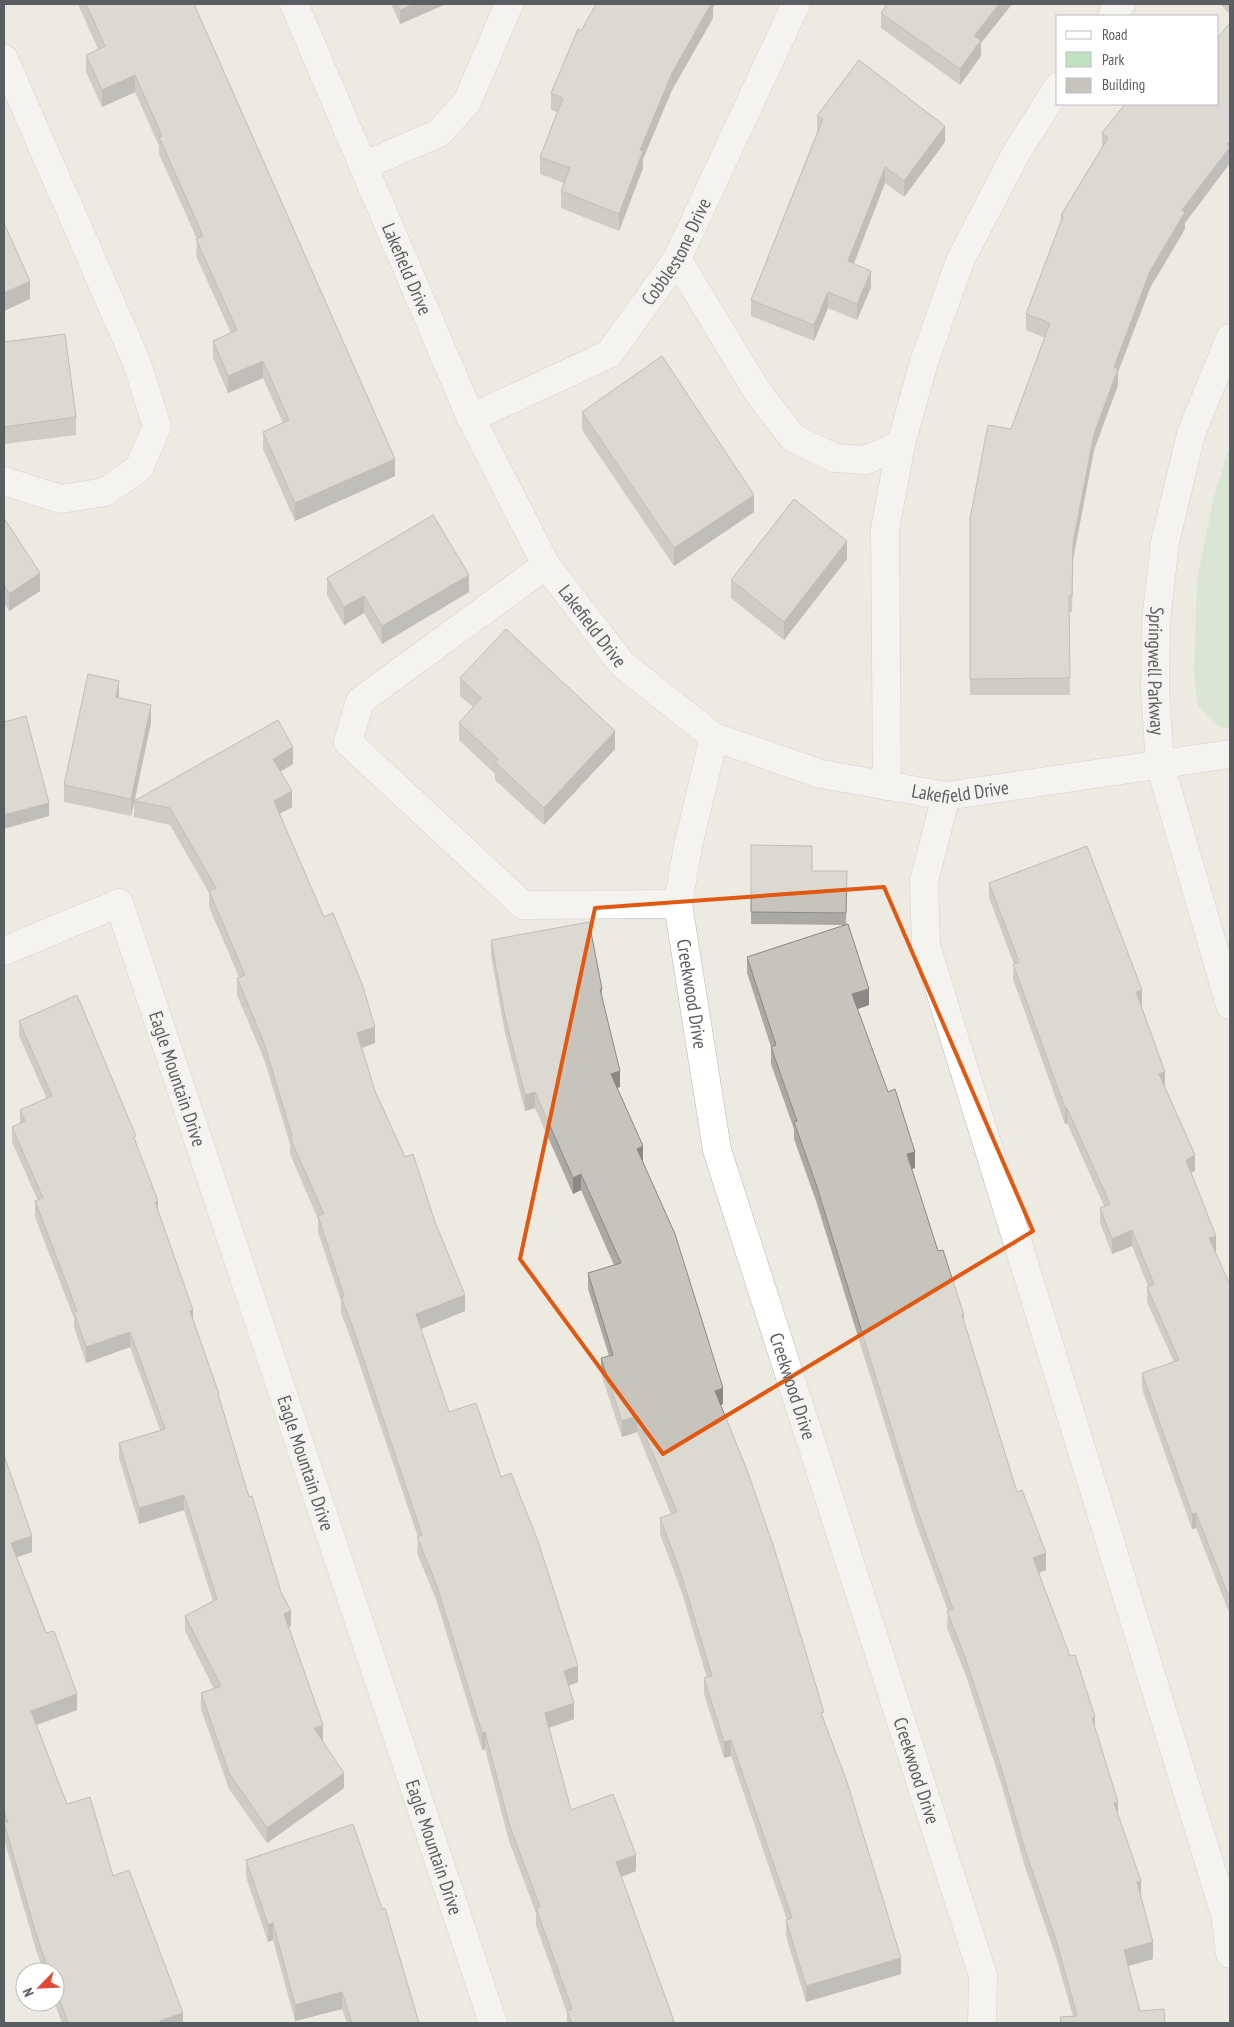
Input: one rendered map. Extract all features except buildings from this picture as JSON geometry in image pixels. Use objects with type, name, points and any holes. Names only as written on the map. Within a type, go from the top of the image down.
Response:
[{"type":"street","name":"Lakefield Drive","points":[[294,4],[471,418],[546,566],[622,664],[714,737],[821,774],[946,796],[1230,754]]},
{"type":"street","points":[[363,166],[439,132],[467,102],[509,4]]},
{"type":"street","name":"Cobblestone Drive","points":[[471,418],[609,354],[677,259],[796,4]]},
{"type":"street","points":[[1113,15],[1121,4]]},
{"type":"street","points":[[4,59],[137,363],[157,427],[139,468],[105,492],[61,499],[4,481]]},
{"type":"street","points":[[887,786],[885,529],[901,444],[924,362],[960,262],[1016,152],[1056,90]]},
{"type":"street","points":[[677,259],[757,391],[793,438],[835,458],[866,460],[901,444]]},
{"type":"street","name":"Springwell Parkway","points":[[1230,338],[1192,434],[1165,542],[1156,621],[1155,690],[1160,764],[1230,1005]]},
{"type":"street","points":[[546,566],[360,701],[348,742],[523,905],[678,904]]},
{"type":"street","name":"Creekwood Drive","points":[[714,737],[688,846],[678,904],[717,1150],[984,1976],[982,2023]]},
{"type":"street","points":[[946,796],[924,881],[926,946],[1225,1914],[1230,1954]]},
{"type":"street","name":"Eagle Mountain Drive","points":[[4,951],[119,903],[493,2023]]},
{"type":"highlighted area","points":[[884,887],[1033,1231],[663,1454],[520,1259],[595,908]]},
{"type":"green space","points":[[1230,445],[1230,728],[1221,727],[1198,706],[1194,673],[1197,581],[1213,501]]}]
